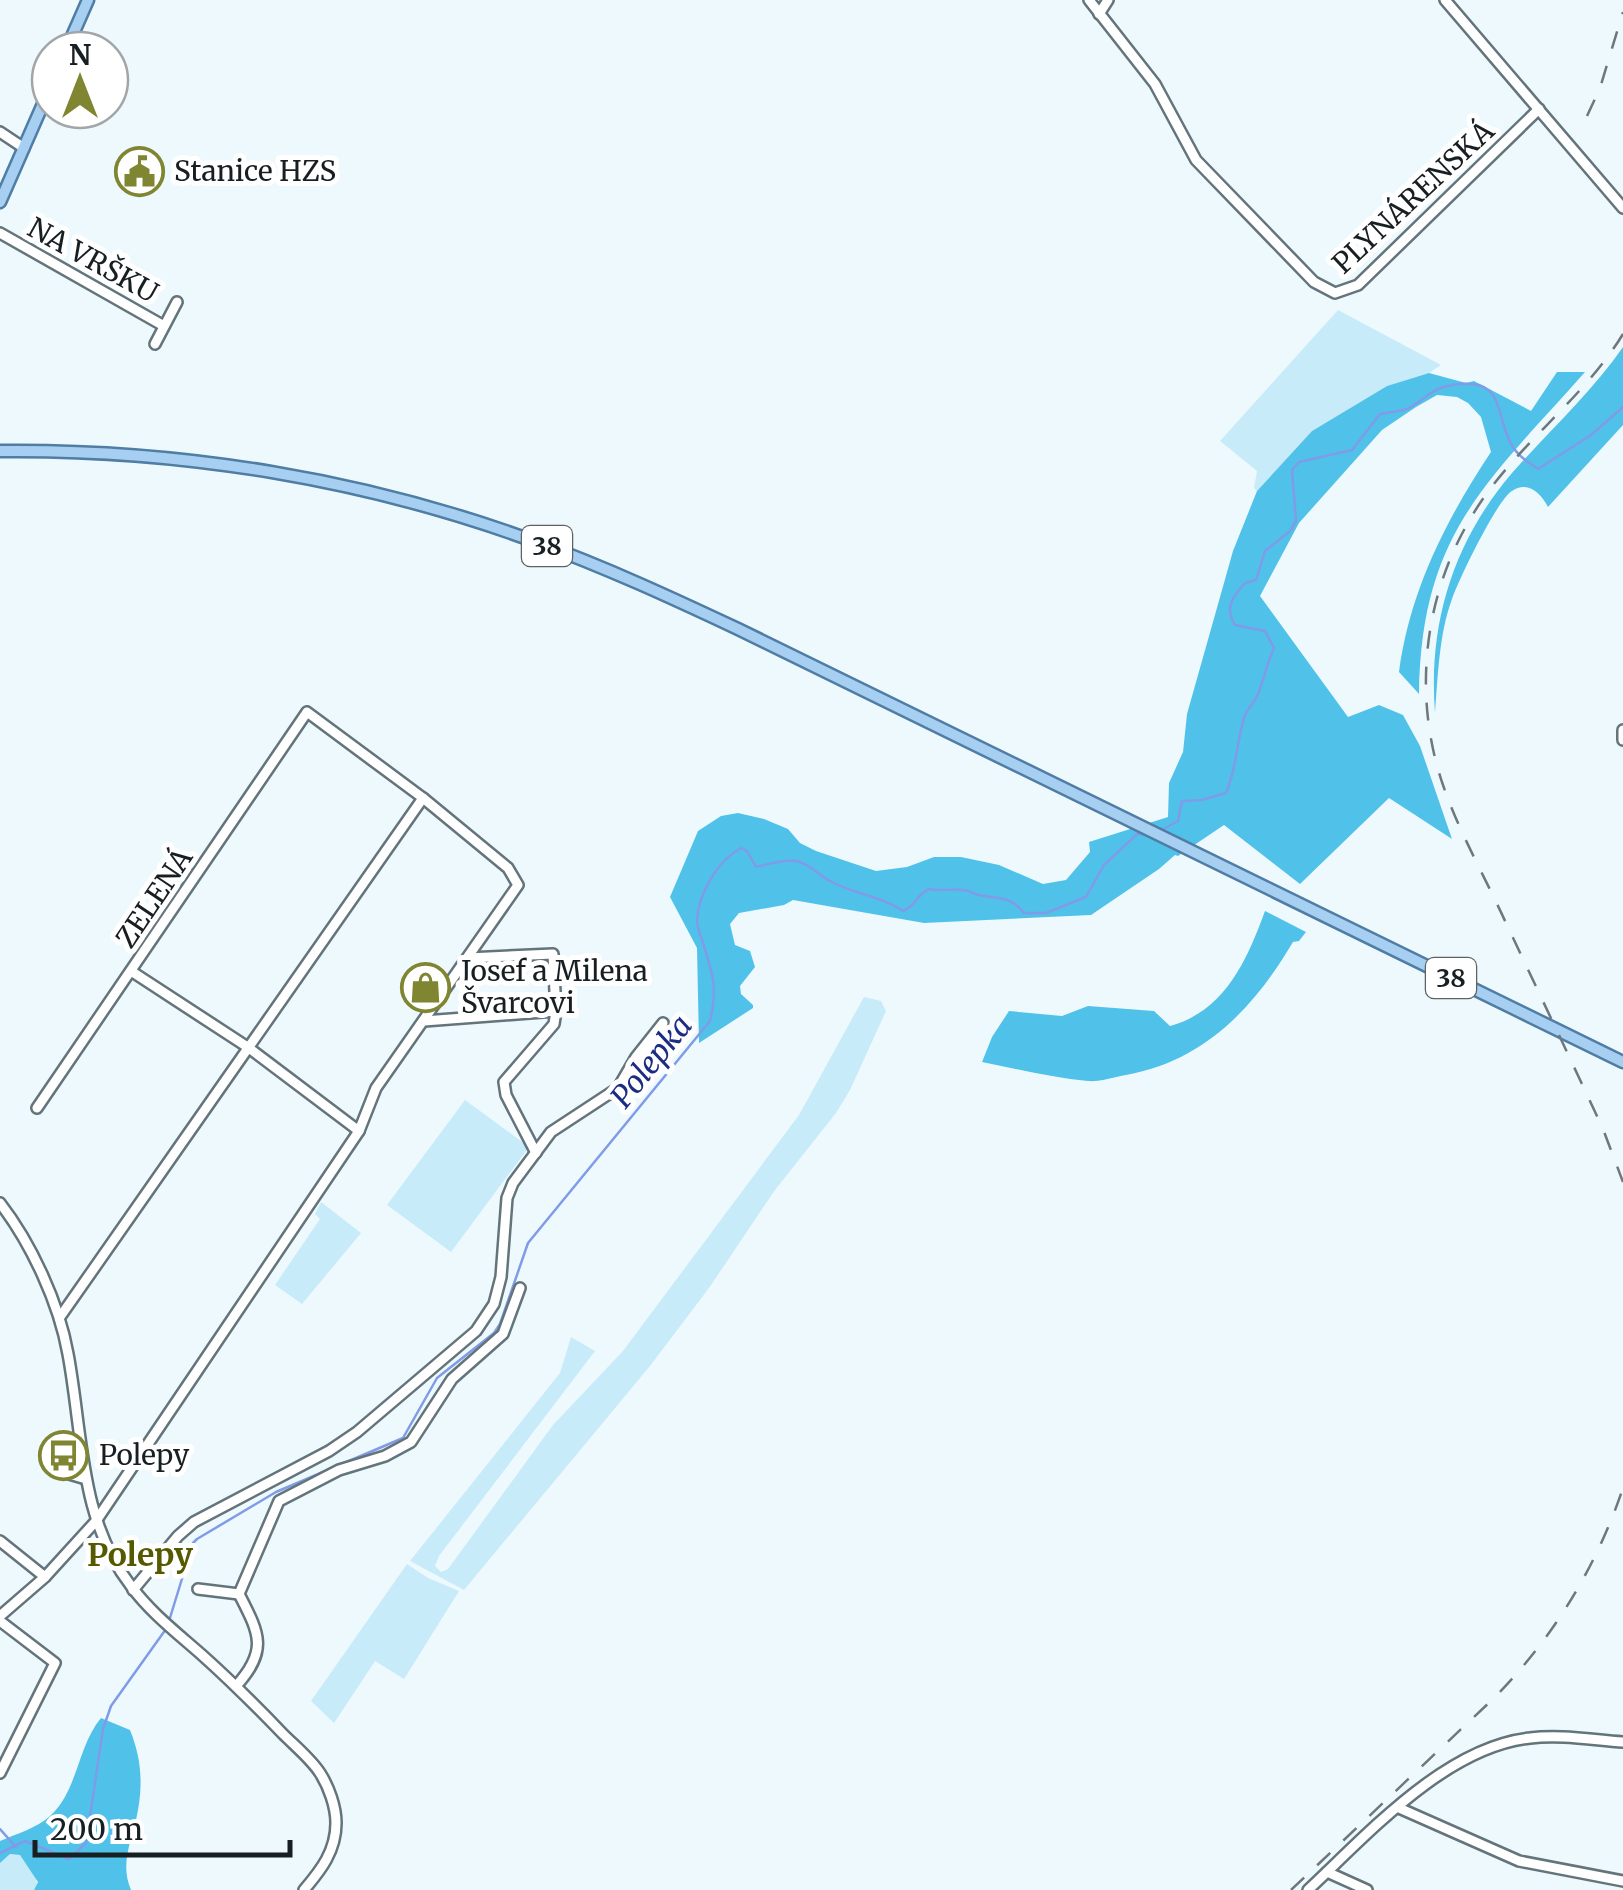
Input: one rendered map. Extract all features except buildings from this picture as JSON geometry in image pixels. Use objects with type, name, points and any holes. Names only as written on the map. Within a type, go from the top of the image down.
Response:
[{"type":"main road","points":[[75,30],[88,0]]},
{"type":"main road","points":[[0,202],[32,130]]},
{"type":"main road","name":"38","points":[[0,451],[143,456],[258,470],[398,499],[497,528],[670,597],[1623,1062]]},
{"type":"street","name":"PLYNÁRENSKÁ","points":[[1089,0],[1155,84],[1186,146],[1207,174],[1314,282],[1335,294],[1358,286],[1539,110]]},
{"type":"street","points":[[1099,14],[1108,0]]},
{"type":"street","points":[[1445,0],[1623,208]]},
{"type":"street","points":[[0,132],[24,148]]},
{"type":"street","name":"NA VRŠKU","points":[[0,233],[164,326]]},
{"type":"street","points":[[154,344],[177,302]]},
{"type":"street","name":"ZELENÁ","points":[[36,1108],[308,712],[422,798]]},
{"type":"street","points":[[1623,730],[1623,740]]},
{"type":"street","points":[[0,1773],[54,1663],[0,1619],[96,1522],[359,1130],[376,1088],[518,885],[508,868],[422,798],[60,1317]]},
{"type":"street","points":[[468,958],[553,954],[554,1024],[504,1082],[506,1095],[536,1153]]},
{"type":"street","points":[[131,971],[249,1048],[359,1130]]},
{"type":"street","points":[[424,1021],[556,1011]]},
{"type":"street","points":[[236,1686],[254,1663],[258,1641],[256,1627],[239,1594],[279,1501],[339,1470],[407,1445],[451,1365],[494,1304],[512,1184],[552,1132],[618,1088],[663,1024]]},
{"type":"street","points":[[0,1202],[49,1289],[60,1317],[86,1478],[108,1554],[157,1614],[320,1771],[333,1802],[333,1846],[326,1863],[304,1890]]},
{"type":"street","points":[[134,1590],[194,1522],[329,1451],[451,1365],[503,1334],[520,1288]]},
{"type":"street","points":[[81,1449],[72,1453],[66,1467],[76,1479],[86,1478]]},
{"type":"street","points":[[0,1541],[45,1577]]},
{"type":"street","points":[[198,1589],[239,1594]]},
{"type":"street","points":[[1308,1890],[1434,1778],[1513,1741],[1549,1737],[1623,1742]]},
{"type":"street","points":[[1399,1808],[1519,1861],[1623,1881]]},
{"type":"street","points":[[1327,1872],[1366,1890]]},
{"type":"shaded area","points":[[1338,310],[1441,365],[1429,373],[1387,386],[1312,431],[1257,491],[1257,471],[1220,441]]},
{"type":"shaded area","points":[[1623,347],[1623,425],[1548,507],[1533,490],[1523,487],[1512,491],[1479,541],[1444,626],[1435,713],[1434,680],[1441,616],[1460,556],[1474,527],[1512,473],[1584,396]]},
{"type":"shaded area","points":[[1557,372],[1585,372],[1490,480],[1447,551],[1432,591],[1423,638],[1419,694],[1399,672],[1412,613],[1445,530],[1491,452],[1481,417],[1468,403],[1457,397],[1437,395],[1382,430],[1299,523],[1260,596],[1348,717],[1379,705],[1403,715],[1420,746],[1452,839],[1389,798],[1300,884],[1224,825],[1091,915],[924,923],[793,900],[739,913],[730,924],[735,945],[750,951],[755,967],[740,986],[741,994],[753,1008],[699,1043],[697,948],[670,897],[698,831],[721,816],[738,813],[788,829],[800,843],[816,851],[876,871],[907,867],[934,857],[961,857],[999,865],[1043,884],[1066,880],[1090,852],[1089,842],[1168,817],[1169,783],[1183,752],[1187,714],[1233,551],[1257,491],[1312,431],[1387,386],[1429,373],[1466,383],[1474,381],[1531,411]]},
{"type":"shaded area","points":[[1265,911],[1306,932],[1293,942],[1244,1009],[1180,1058],[1154,1068],[1093,1081],[982,1062],[1009,1011],[1062,1016],[1088,1006],[1154,1011],[1170,1026],[1189,1019],[1206,1009],[1231,981]]},
{"type":"shaded area","points":[[864,997],[881,1001],[886,1011],[850,1090],[650,1366],[464,1590],[410,1561],[560,1373],[571,1337],[595,1351],[439,1556],[435,1566],[441,1572],[448,1569],[553,1425],[623,1351],[799,1115]]},
{"type":"shaded area","points":[[465,1100],[529,1147],[451,1252],[387,1205]]},
{"type":"shaded area","points":[[321,1202],[361,1233],[302,1304],[275,1285],[320,1219],[315,1214]]},
{"type":"shaded area","points":[[407,1564],[459,1591],[404,1679],[375,1661],[334,1723],[311,1701]]},
{"type":"shaded area","points":[[101,1718],[130,1730],[139,1760],[140,1800],[126,1870],[131,1890],[34,1890],[38,1882],[20,1855],[10,1854],[0,1863],[0,1841],[39,1824],[59,1806]]},
{"type":"shaded area","points":[[10,1854],[20,1855],[36,1877],[34,1890],[0,1890],[0,1863]]},
{"type":"waterway","name":"Polepka","points":[[1160,831],[1178,821],[1182,801],[1226,793],[1230,784],[1245,715],[1258,694],[1274,648],[1265,631],[1235,625],[1230,608],[1245,583],[1256,580],[1265,551],[1290,531],[1296,521],[1292,470],[1299,462],[1352,450],[1380,414],[1408,409],[1445,386],[1469,384],[1489,391],[1512,447],[1538,469],[1591,435],[1623,407]]},
{"type":"waterway","name":"Polepka","points":[[169,1621],[197,1539],[276,1492],[403,1438],[437,1378],[494,1333],[528,1243],[710,1021],[713,982],[698,926],[698,911],[711,879],[733,853],[741,848],[747,851],[756,867],[801,862],[839,885],[903,911],[929,889],[965,890],[1009,901],[1024,913],[1046,913],[1086,897],[1104,865],[1137,834],[1155,836]]},
{"type":"waterway","name":"Polepka","points":[[0,1853],[25,1841],[69,1859],[86,1843],[103,1729],[111,1706],[166,1629]]},
{"type":"waterway","points":[[0,1829],[16,1847]]},
{"type":"railway","points":[[1587,116],[1600,88],[1623,12]]},
{"type":"railway","points":[[1623,334],[1587,382],[1485,495],[1469,521],[1441,583],[1433,616],[1426,684],[1434,752],[1449,803],[1603,1129],[1623,1182]]},
{"type":"railway","points":[[1291,1890],[1494,1698],[1535,1651],[1586,1574],[1623,1488]]},
{"type":"place","name":"Stanice HZS","points":[[139,171]]},
{"type":"place","name":"Josef a Milena Švarcovi","points":[[426,987]]},
{"type":"place","name":"Polepy","points":[[64,1455]]},
{"type":"district","name":"Polepy","points":[[140,1555]]}]
